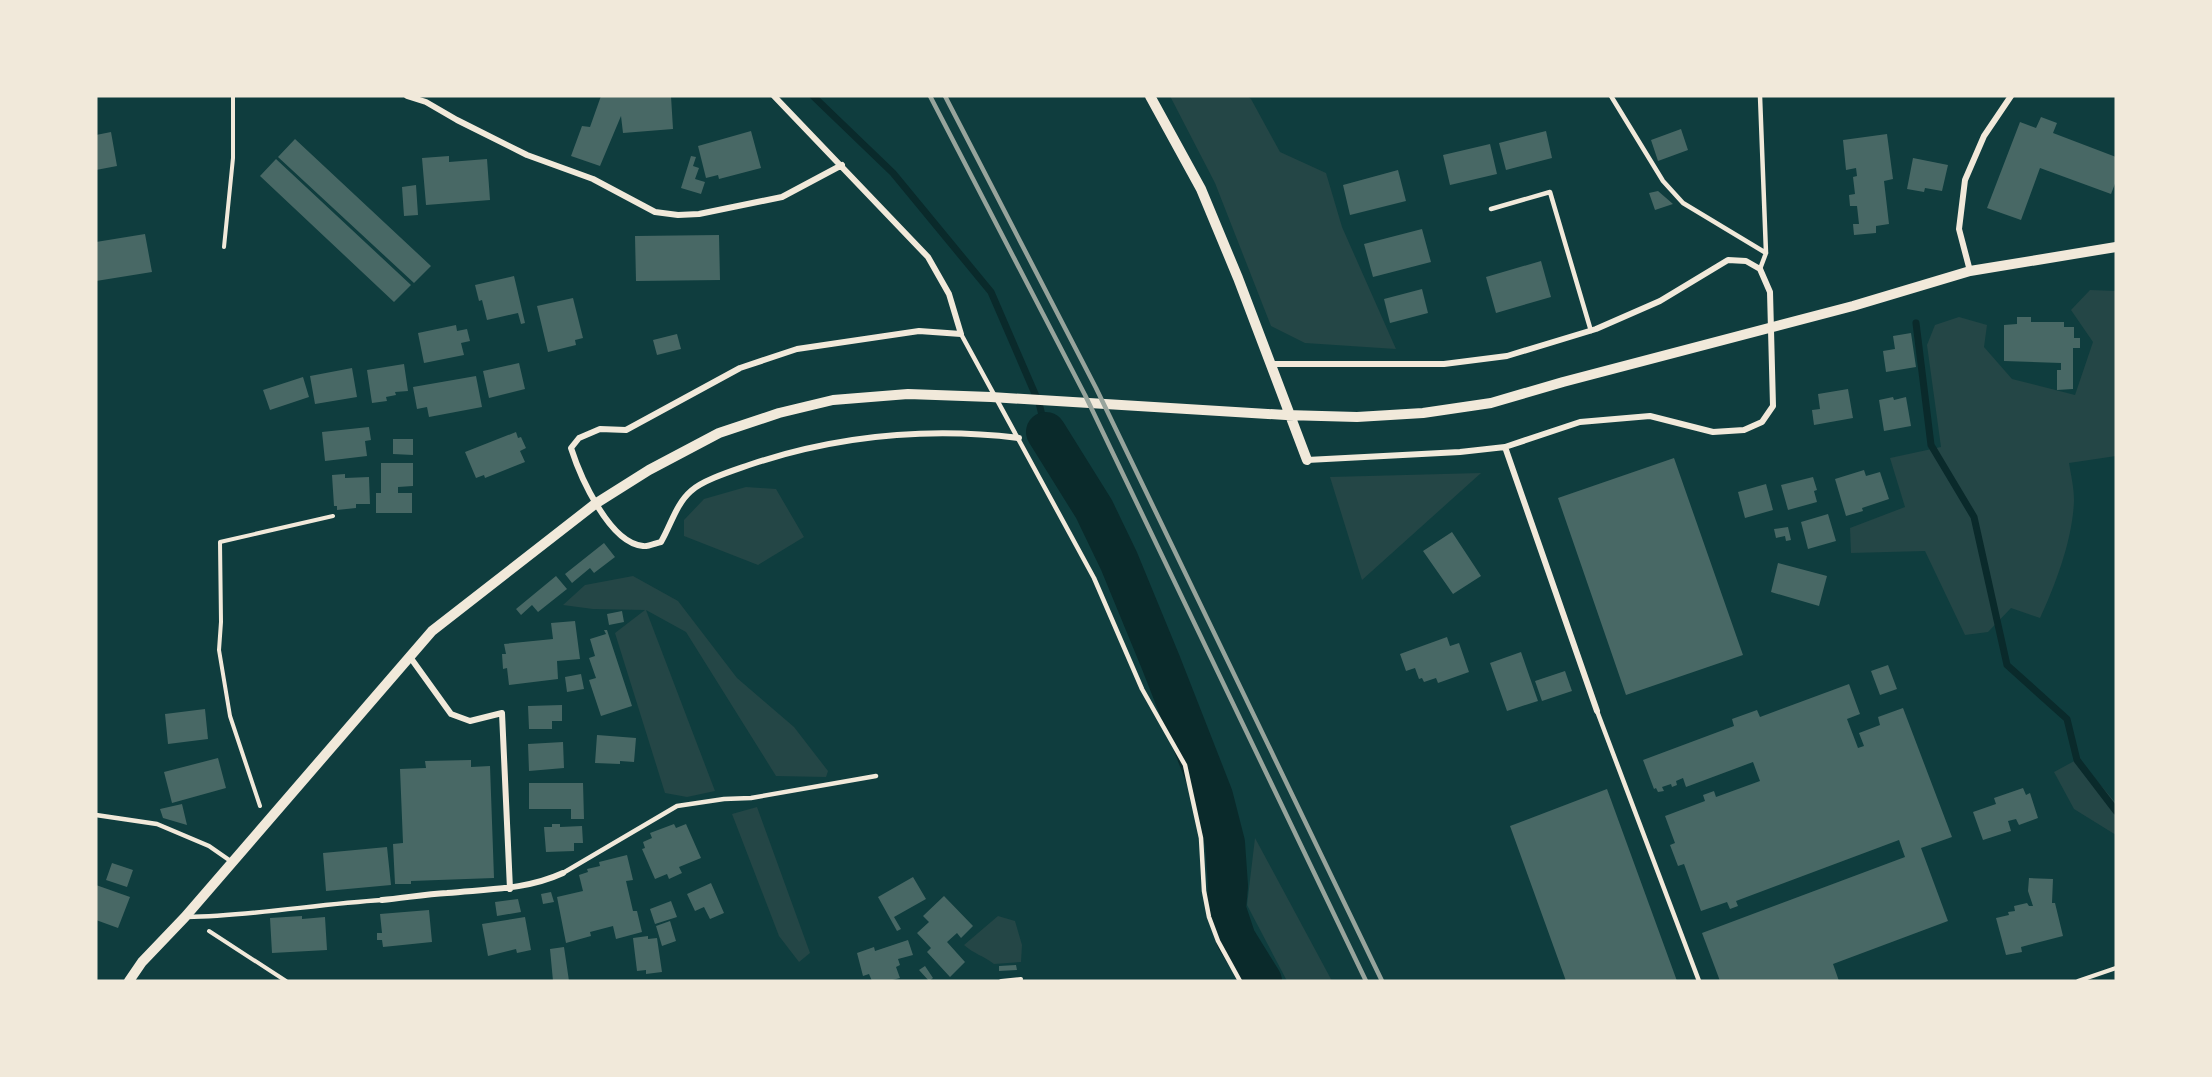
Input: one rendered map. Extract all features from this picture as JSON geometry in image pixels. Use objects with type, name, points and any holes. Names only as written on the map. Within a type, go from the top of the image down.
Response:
[{"type":"street","points":[[407,96],[426,102],[527,155],[593,179],[655,212],[678,215],[699,214],[782,197],[842,165]]},
{"type":"street","points":[[774,96],[928,257],[949,294],[961,334],[918,331],[797,349],[740,368],[626,430],[600,429],[579,438],[571,448],[579,472],[595,504],[624,539],[643,546],[661,542],[680,504],[693,490],[731,471],[785,453],[892,434],[981,433],[1019,438]]},
{"type":"street","points":[[1150,96],[1201,189],[1307,460],[1460,452],[1505,447],[1580,423],[1650,417],[1713,432],[1744,430],[1762,422],[1773,406],[1770,292],[1760,269],[1746,261],[1728,260],[1660,301],[1591,331],[1507,356],[1444,364],[1270,364]]},
{"type":"street","points":[[1970,271],[1959,229],[1965,180],[1984,136],[2012,96]]},
{"type":"street","points":[[129,981],[142,962],[185,917],[432,632],[595,504],[649,470],[719,433],[779,413],[833,400],[908,394],[1286,415],[1357,417],[1423,414],[1491,403],[1772,328],[1970,271],[2116,247]]},
{"type":"street","points":[[1505,447],[1598,711]]},
{"type":"street","points":[[410,657],[451,714],[470,721],[502,713],[510,889]]},
{"type":"street","points":[[382,900],[510,889],[546,881],[563,873]]},
{"type":"lane","points":[[1611,96],[1663,180],[1683,203],[1766,253]]},
{"type":"lane","points":[[1760,96],[1766,253],[1760,269]]},
{"type":"lane","points":[[1491,209],[1550,192],[1591,331]]},
{"type":"lane","points":[[961,334],[1094,578],[1142,689],[1185,765],[1201,838],[1204,891],[1209,917],[1218,941],[1240,981]]},
{"type":"lane","points":[[1598,711],[1699,981]]},
{"type":"lane","points":[[563,873],[677,806],[724,799],[751,798],[876,776]]},
{"type":"lane","points":[[96,814],[157,824],[209,846],[232,862]]},
{"type":"lane","points":[[185,917],[212,917],[329,903],[382,900]]},
{"type":"path","points":[[224,247],[233,158],[233,96]]},
{"type":"path","points":[[265,824],[230,716],[219,650],[220,542],[333,516]]},
{"type":"path","points":[[185,917],[230,943],[286,981]]},
{"type":"path","points":[[2078,981],[2116,968]]},
{"type":"path","points":[[1001,981],[1020,978]]},
{"type":"shaded area","points":[[1170,96],[1247,96],[1251,99],[1280,152],[1326,173],[1342,227],[1396,349],[1305,343],[1271,326],[1215,183]]},
{"type":"shaded area","points":[[2090,290],[2116,291],[2116,456],[2069,463],[2074,500],[2071,530],[2058,576],[2040,618],[2011,608],[1988,632],[1965,635],[1925,551],[1851,553],[1850,528],[1905,507],[1890,458],[1941,447],[1927,345],[1935,325],[1959,317],[1987,325],[1984,347],[2012,379],[2075,395],[2093,342],[2071,310]]},
{"type":"shaded area","points":[[1481,473],[1362,580],[1330,477]]},
{"type":"shaded area","points":[[746,487],[776,489],[804,537],[758,565],[684,536],[684,520],[704,499]]},
{"type":"shaded area","points":[[633,576],[678,601],[737,678],[794,727],[828,771],[826,777],[776,776],[686,632],[646,610],[715,791],[687,797],[665,793],[615,633],[645,610],[593,609],[563,605],[585,585]]},
{"type":"shaded area","points":[[2078,759],[2116,803],[2116,835],[2074,809],[2054,772]]},
{"type":"shaded area","points":[[757,807],[810,953],[799,962],[779,936],[732,814]]},
{"type":"shaded area","points":[[1255,838],[1332,981],[1287,981],[1247,905]]},
{"type":"shaded area","points":[[998,916],[1015,921],[1022,945],[1021,962],[994,964],[964,945]]},
{"type":"building","points":[[601,96],[671,96],[673,129],[623,133],[621,116],[600,166],[571,156],[582,126],[590,127]]},
{"type":"building","points":[[2041,117],[2057,123],[2053,133],[2116,157],[2116,181],[2111,194],[2040,168],[2021,220],[1987,208],[2020,122],[2036,128]]},
{"type":"building","points":[[1681,129],[1688,150],[1658,161],[1651,140]]},
{"type":"building","points":[[751,131],[761,168],[719,179],[718,175],[706,178],[698,146]]},
{"type":"building","points":[[1546,131],[1552,158],[1506,170],[1499,143]]},
{"type":"building","points":[[111,132],[117,166],[96,170],[96,135]]},
{"type":"building","points":[[1887,134],[1893,179],[1884,181],[1889,224],[1876,226],[1876,233],[1854,235],[1853,224],[1859,224],[1857,206],[1850,206],[1849,195],[1855,194],[1853,177],[1857,176],[1856,168],[1846,170],[1843,140]]},
{"type":"building","points":[[295,139],[431,266],[414,283],[278,157]]},
{"type":"building","points":[[1490,144],[1497,174],[1450,185],[1443,155]]},
{"type":"building","points":[[449,156],[449,162],[487,159],[490,200],[426,205],[422,158]]},
{"type":"building","points":[[691,156],[696,157],[693,166],[699,168],[695,179],[705,182],[701,194],[681,188]]},
{"type":"building","points":[[1913,158],[1948,165],[1942,191],[1925,188],[1924,192],[1907,189]]},
{"type":"building","points":[[276,159],[411,285],[394,302],[260,176]]},
{"type":"building","points":[[1398,170],[1406,201],[1350,215],[1343,185]]},
{"type":"building","points":[[416,185],[418,215],[404,216],[402,187]]},
{"type":"building","points":[[1658,191],[1673,204],[1655,210],[1649,193]]},
{"type":"building","points":[[1422,229],[1431,262],[1373,277],[1364,244]]},
{"type":"building","points":[[145,234],[152,272],[96,281],[96,242]]},
{"type":"building","points":[[719,235],[720,280],[636,281],[635,236]]},
{"type":"building","points":[[1541,261],[1551,297],[1496,313],[1486,277]]},
{"type":"building","points":[[514,276],[525,323],[521,324],[518,313],[487,320],[475,285]]},
{"type":"building","points":[[1422,289],[1428,313],[1390,323],[1384,299]]},
{"type":"building","points":[[573,298],[583,338],[575,340],[576,345],[548,352],[537,306]]},
{"type":"building","points":[[2017,317],[2031,317],[2031,322],[2064,322],[2064,327],[2074,327],[2074,338],[2080,338],[2080,348],[2073,348],[2073,389],[2057,390],[2057,370],[2061,370],[2061,363],[2004,361],[2004,325],[2017,324]]},
{"type":"building","points":[[456,325],[457,331],[467,329],[470,341],[461,343],[464,355],[424,363],[418,333]]},
{"type":"building","points":[[1911,333],[1916,367],[1886,372],[1883,351],[1895,349],[1893,336]]},
{"type":"building","points":[[677,334],[681,349],[657,355],[653,340]]},
{"type":"building","points":[[519,363],[525,389],[489,398],[483,371]]},
{"type":"building","points":[[404,364],[408,391],[395,392],[396,395],[386,397],[387,401],[372,403],[367,370]]},
{"type":"building","points":[[352,368],[357,397],[315,404],[310,376]]},
{"type":"building","points":[[476,376],[482,407],[429,417],[427,407],[417,409],[413,387]]},
{"type":"building","points":[[303,377],[309,397],[270,410],[263,390]]},
{"type":"building","points":[[1848,389],[1853,418],[1814,425],[1812,410],[1820,409],[1818,394]]},
{"type":"building","points":[[1893,397],[1894,400],[1906,397],[1911,426],[1884,431],[1879,400]]},
{"type":"building","points":[[369,427],[371,440],[365,441],[367,456],[325,461],[322,432]]},
{"type":"building","points":[[516,432],[526,448],[520,451],[525,462],[485,478],[484,475],[476,478],[465,452]]},
{"type":"building","points":[[393,439],[413,439],[413,455],[393,454]]},
{"type":"building","points":[[1674,458],[1743,655],[1626,695],[1558,498]]},
{"type":"building","points":[[381,463],[413,463],[413,486],[398,487],[398,493],[412,493],[412,513],[376,513],[376,493],[381,493]]},
{"type":"building","points":[[1864,470],[1866,476],[1880,472],[1889,499],[1846,516],[1835,479]]},
{"type":"building","points":[[345,474],[345,478],[369,477],[370,504],[356,504],[356,508],[337,510],[337,506],[334,506],[332,475]]},
{"type":"building","points":[[1813,477],[1817,490],[1814,491],[1817,502],[1788,510],[1781,485]]},
{"type":"building","points":[[1766,484],[1773,510],[1745,518],[1738,492]]},
{"type":"building","points":[[1828,514],[1836,541],[1808,549],[1801,522]]},
{"type":"building","points":[[1788,527],[1791,540],[1786,541],[1785,536],[1776,538],[1774,529]]},
{"type":"building","points":[[1452,532],[1481,576],[1453,594],[1423,551]]},
{"type":"building","points":[[604,543],[615,557],[594,573],[590,568],[572,583],[565,574]]},
{"type":"building","points":[[1778,563],[1827,576],[1819,606],[1771,592]]},
{"type":"building","points":[[556,576],[567,589],[538,612],[532,605],[521,615],[516,609]]},
{"type":"building","points":[[622,611],[624,622],[609,625],[607,614]]},
{"type":"building","points":[[575,621],[580,659],[557,661],[558,679],[509,685],[507,668],[503,669],[502,654],[506,654],[504,644],[553,639],[551,623]]},
{"type":"building","points":[[604,630],[607,630],[632,706],[601,716],[589,680],[596,678],[589,658],[595,656],[590,639],[606,634]]},
{"type":"building","points":[[1447,637],[1450,646],[1459,643],[1469,672],[1438,683],[1436,678],[1424,682],[1422,678],[1419,679],[1415,668],[1406,671],[1400,654]]},
{"type":"building","points":[[1521,652],[1538,701],[1507,711],[1490,663]]},
{"type":"building","points":[[1888,665],[1897,689],[1880,695],[1871,671]]},
{"type":"building","points":[[1565,671],[1572,691],[1542,701],[1535,681]]},
{"type":"building","points":[[581,674],[584,689],[567,692],[565,677]]},
{"type":"building","points":[[1849,684],[1860,714],[1847,719],[1858,748],[1864,746],[1859,733],[1880,725],[1878,717],[1903,708],[1952,837],[1921,848],[1948,921],[1833,964],[1839,981],[1720,981],[1702,933],[1905,857],[1899,840],[1736,901],[1738,906],[1730,909],[1727,902],[1701,911],[1684,864],[1678,866],[1670,845],[1675,843],[1665,816],[1705,801],[1703,795],[1714,791],[1716,797],[1760,781],[1753,762],[1686,787],[1683,778],[1676,781],[1677,785],[1662,787],[1664,791],[1658,792],[1656,788],[1654,789],[1643,760],[1734,726],[1732,719],[1757,710],[1760,717]]},
{"type":"building","points":[[562,705],[562,721],[552,721],[552,729],[529,729],[528,706]]},
{"type":"building","points":[[205,709],[208,739],[168,744],[165,714]]},
{"type":"building","points":[[597,735],[636,738],[634,762],[595,763]]},
{"type":"building","points":[[563,742],[564,768],[529,771],[528,744]]},
{"type":"building","points":[[218,758],[226,788],[172,803],[164,772]]},
{"type":"building","points":[[471,760],[471,767],[490,766],[494,878],[411,881],[411,884],[395,884],[393,844],[403,843],[400,769],[426,768],[425,761]]},
{"type":"building","points":[[529,783],[583,783],[584,819],[571,819],[571,809],[529,809]]},
{"type":"building","points":[[2023,788],[2026,795],[2030,793],[2038,818],[2019,825],[2016,819],[2008,821],[2011,831],[1983,840],[1973,812],[1996,804],[1994,798]]},
{"type":"building","points":[[1607,789],[1677,981],[1566,981],[1510,826]]},
{"type":"building","points":[[182,804],[187,825],[163,818],[160,809]]},
{"type":"building","points":[[552,824],[560,824],[560,827],[582,826],[583,843],[574,843],[574,851],[546,852],[544,827],[552,827]]},
{"type":"building","points":[[674,824],[676,828],[686,824],[701,858],[679,867],[682,873],[669,879],[667,874],[655,879],[642,849],[645,848],[643,842],[652,838],[650,833]]},
{"type":"building","points":[[387,847],[391,885],[326,891],[323,853]]},
{"type":"building","points":[[627,855],[633,880],[626,881],[633,911],[637,911],[642,932],[616,939],[613,926],[590,932],[591,936],[566,943],[557,897],[583,891],[579,875],[588,872],[587,869],[600,866],[599,862]]},
{"type":"building","points":[[112,863],[133,870],[127,887],[106,880]]},
{"type":"building","points":[[913,877],[926,899],[894,917],[901,929],[897,931],[878,897]]},
{"type":"building","points":[[2029,878],[2053,879],[2052,903],[2055,903],[2063,936],[2021,947],[2022,952],[2006,955],[1996,918],[2015,911],[2014,906],[2027,903],[2033,906],[2028,891]]},
{"type":"building","points":[[711,883],[724,913],[710,919],[704,907],[695,911],[687,894]]},
{"type":"building","points":[[96,885],[130,897],[118,928],[96,920]]},
{"type":"building","points":[[551,892],[554,902],[543,904],[541,894]]},
{"type":"building","points":[[944,896],[973,926],[961,938],[957,933],[947,942],[965,962],[950,977],[927,952],[931,948],[917,933],[929,922],[923,916]]},
{"type":"building","points":[[518,899],[521,912],[497,916],[495,902]]},
{"type":"building","points":[[671,901],[677,917],[655,924],[650,909]]},
{"type":"building","points":[[429,910],[432,942],[383,947],[382,940],[377,940],[377,933],[382,933],[380,914]]},
{"type":"building","points":[[302,916],[302,919],[325,917],[327,950],[272,953],[270,918]]},
{"type":"building","points":[[525,917],[531,950],[517,953],[516,949],[488,956],[482,924]]},
{"type":"building","points":[[670,921],[676,941],[662,946],[656,926]]},
{"type":"building","points":[[648,936],[648,939],[657,938],[662,972],[646,974],[646,970],[637,971],[633,938]]},
{"type":"building","points":[[908,940],[913,955],[898,959],[900,965],[896,967],[900,978],[889,981],[872,981],[869,974],[863,976],[857,953],[874,947],[875,951]]},
{"type":"building","points":[[564,947],[569,981],[553,981],[550,949]]},
{"type":"building","points":[[1016,965],[1017,970],[999,971],[999,966]]},
{"type":"building","points":[[925,966],[933,978],[929,981],[919,970]]},
{"type":"waterway","points":[[813,96],[893,173],[991,292],[1039,403],[1046,432]]},
{"type":"waterway","points":[[1916,323],[1931,445],[1974,517],[2007,665],[2067,719],[2077,760],[2116,811]]},
{"type":"waterway","points":[[1046,432],[1094,509],[1119,561],[1161,663],[1213,796],[1225,843],[1228,886],[1226,909],[1236,939],[1262,981]]},
{"type":"railway","points":[[930,96],[1085,395],[1366,981]]},
{"type":"railway","points":[[945,96],[1096,388],[1382,981]]}]
